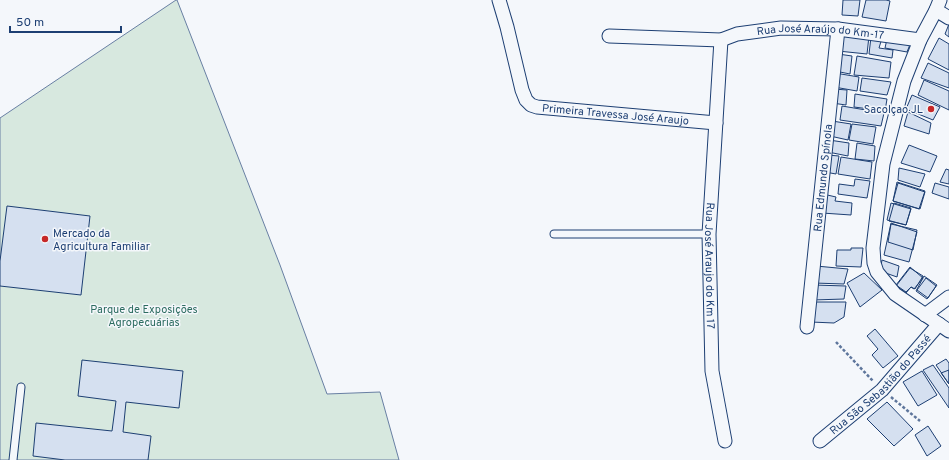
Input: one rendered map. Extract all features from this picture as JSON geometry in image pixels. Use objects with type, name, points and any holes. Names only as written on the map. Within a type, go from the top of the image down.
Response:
[{"type":"street","name":"Primeira Travessa José Araujo","points":[[500,0],[522,90],[526,100],[531,105],[538,107],[716,123]]},
{"type":"street","points":[[944,328],[895,294],[877,272],[874,263],[873,248],[883,164],[904,81],[920,40],[938,5],[949,18]]},
{"type":"street","name":"Rua José Araújo do Km-17","points":[[721,40],[737,34],[781,28],[838,29],[920,40]]},
{"type":"street","name":"Rua Edmundo Spínola","points":[[807,327],[838,29]]},
{"type":"street","points":[[609,36],[721,40]]},
{"type":"street","name":"Rua José Araujo do Km 17","points":[[721,40],[708,234],[712,371],[725,441]]},
{"type":"street","points":[[925,315],[949,297]]},
{"type":"street","name":"Rua São Sebastião do Passé","points":[[820,441],[882,390],[944,328]]},
{"type":"lane","points":[[554,234],[708,234]]},
{"type":"lane","points":[[13,460],[22,387]]},
{"type":"green space","name":"Parque de Exposições Agropecuárias","points":[[176,0],[280,265],[327,394],[380,392],[399,460],[0,460],[0,118]]},
{"type":"building","points":[[843,0],[860,0],[858,16],[842,15]]},
{"type":"building","points":[[866,0],[890,1],[886,21],[862,17]]},
{"type":"building","points":[[949,24],[949,37],[945,34]]},
{"type":"building","points":[[840,33],[869,36],[867,54],[838,51]]},
{"type":"building","points":[[871,37],[882,38],[879,48],[893,50],[892,58],[869,54]]},
{"type":"building","points":[[939,38],[949,44],[949,70],[928,59]]},
{"type":"building","points":[[887,39],[911,42],[907,52],[885,48]]},
{"type":"building","points":[[838,54],[852,56],[850,74],[835,71]]},
{"type":"building","points":[[857,56],[891,62],[889,78],[854,75]]},
{"type":"building","points":[[928,63],[949,73],[949,88],[921,78]]},
{"type":"building","points":[[835,73],[859,77],[857,91],[834,87]]},
{"type":"building","points":[[862,78],[891,82],[887,95],[860,91]]},
{"type":"building","points":[[924,80],[949,91],[949,110],[918,95]]},
{"type":"building","points":[[834,89],[847,90],[846,105],[832,103]]},
{"type":"building","points":[[855,94],[887,99],[885,111],[854,107]]},
{"type":"building","points":[[912,95],[940,107],[933,120],[906,109]]},
{"type":"building","points":[[842,106],[884,113],[881,126],[840,120]]},
{"type":"building","points":[[908,112],[931,123],[929,134],[904,126]]},
{"type":"building","points":[[832,121],[851,124],[848,140],[830,136]]},
{"type":"building","points":[[852,124],[876,127],[873,144],[849,140]]},
{"type":"building","points":[[829,140],[849,143],[848,156],[828,152]]},
{"type":"building","points":[[857,143],[875,146],[874,161],[855,159]]},
{"type":"building","points":[[909,145],[937,156],[930,172],[901,163]]},
{"type":"building","points":[[827,155],[839,156],[836,174],[825,172]]},
{"type":"building","points":[[841,157],[872,162],[870,179],[838,174]]},
{"type":"building","points":[[899,168],[925,174],[920,187],[898,180]]},
{"type":"building","points":[[946,169],[949,170],[949,184],[940,182]]},
{"type":"building","points":[[855,179],[870,181],[867,198],[838,194],[839,184],[854,186]]},
{"type":"building","points":[[897,182],[925,191],[919,209],[893,201]]},
{"type":"building","points":[[898,183],[925,192],[920,209],[893,201]]},
{"type":"building","points":[[935,183],[949,187],[949,199],[932,193]]},
{"type":"building","points":[[823,194],[836,197],[835,201],[852,203],[851,215],[822,213]]},
{"type":"building","points":[[891,203],[911,209],[906,225],[887,220]]},
{"type":"building","points":[[894,203],[911,208],[906,225],[889,221]]},
{"type":"building","name":"Mercado da Agricultura Familiar","points":[[7,206],[90,216],[81,295],[0,286],[0,261]]},
{"type":"building","points":[[891,223],[917,232],[909,262],[884,255]]},
{"type":"building","points":[[891,224],[917,230],[913,250],[888,242]]},
{"type":"building","points":[[851,248],[863,248],[861,267],[836,266],[837,250],[851,250]]},
{"type":"building","points":[[882,260],[899,266],[897,277],[880,271]]},
{"type":"building","points":[[816,266],[848,269],[844,284],[814,283]]},
{"type":"building","points":[[910,267],[923,278],[914,289],[911,287],[906,292],[896,285]]},
{"type":"building","points":[[910,268],[923,276],[915,289],[911,287],[906,293],[896,286]]},
{"type":"building","points":[[864,273],[882,290],[860,307],[847,283]]},
{"type":"building","points":[[924,276],[937,285],[927,299],[916,291]]},
{"type":"building","points":[[926,278],[936,286],[928,298],[917,290]]},
{"type":"building","points":[[814,285],[846,286],[844,299],[813,300]]},
{"type":"building","points":[[813,302],[846,302],[844,317],[834,323],[811,322]]},
{"type":"building","points":[[875,329],[898,356],[883,368],[872,355],[878,349],[867,336]]},
{"type":"building","points":[[946,359],[949,363],[949,384],[936,365]]},
{"type":"building","points":[[82,360],[183,371],[179,408],[126,402],[123,432],[151,436],[148,460],[65,460],[33,456],[36,423],[112,431],[116,401],[78,396]]},
{"type":"building","points":[[933,365],[949,388],[949,408],[923,370]]},
{"type":"building","points":[[949,370],[949,384],[941,373]]},
{"type":"building","points":[[922,371],[937,395],[918,406],[903,382]]},
{"type":"building","points":[[887,402],[913,429],[894,446],[867,419]]},
{"type":"building","points":[[928,426],[941,446],[927,456],[915,435]]},
{"type":"place","name":"Sacolçao JL","points":[[931,109]]},
{"type":"place","name":"Mercado da Agricultura Familiar","points":[[45,239]]}]
